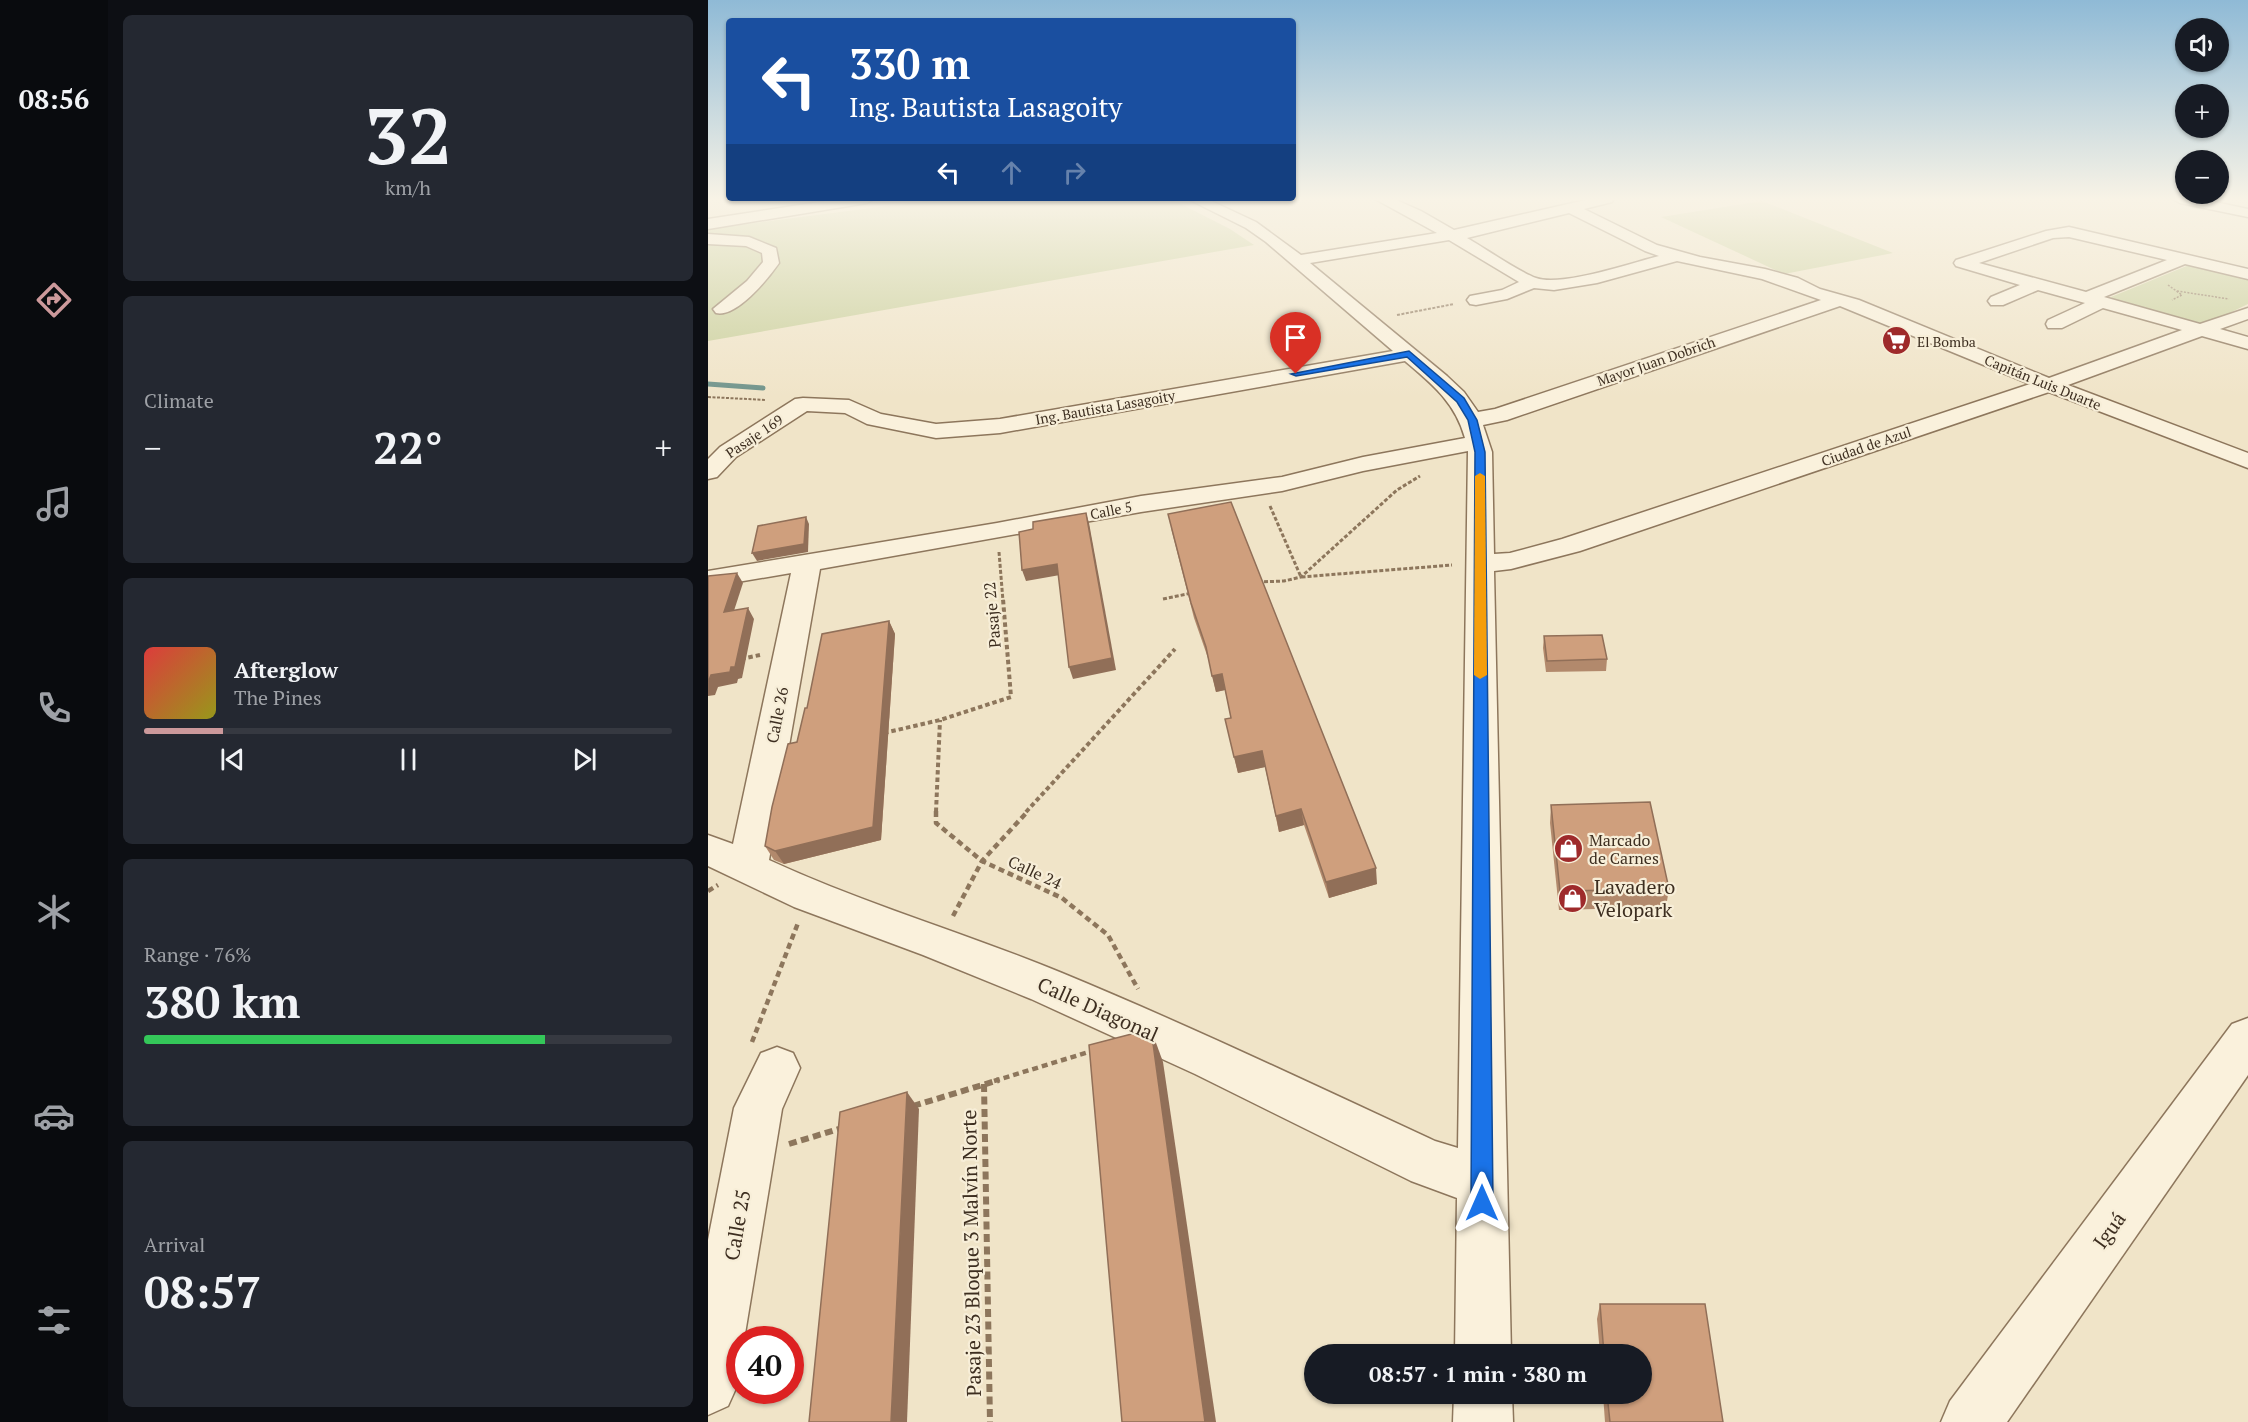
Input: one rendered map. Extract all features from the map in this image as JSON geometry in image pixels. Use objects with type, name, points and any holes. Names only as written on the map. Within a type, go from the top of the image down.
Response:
[{"type":"street","points":[[722,309],[759,278],[769,265]]},
{"type":"street","points":[[1304,265],[1453,392],[1466,408],[1469,436],[1480,452],[1483,1344]]},
{"type":"street","points":[[1502,265],[1532,283],[1554,285],[1582,281],[1648,265]]},
{"type":"street","name":"Capitán Luis Duarte","points":[[1722,265],[1765,274],[1814,293],[1840,300],[2049,385],[2248,461]]},
{"type":"street","points":[[1970,265],[2248,343]]},
{"type":"street","points":[[2055,324],[2095,300],[2170,265]]},
{"type":"street","points":[[2211,265],[2248,274]]},
{"type":"street","points":[[1476,300],[1507,294],[1532,283]]},
{"type":"street","points":[[1997,301],[2036,284]]},
{"type":"street","name":"Mayor Juan Dobrich","points":[[1469,436],[1498,415],[1840,300]]},
{"type":"street","name":"Ciudad de Azul","points":[[1480,564],[1511,561],[1571,545],[2049,385],[2248,313]]},
{"type":"street","name":"Ing. Bautista Lasagoity","points":[[803,404],[849,407],[875,419],[936,431],[957,430],[1000,426],[1409,354]]},
{"type":"street","name":"Pasaje 169","points":[[708,472],[728,452],[803,404]]},
{"type":"street","name":"Calle 5","points":[[708,579],[997,531],[1141,504],[1282,484],[1469,436]]},
{"type":"street","name":"Calle 26","points":[[748,867],[807,563]]},
{"type":"street","name":"Calle Diagonal","points":[[708,849],[808,896],[938,943],[1046,986],[1166,1039],[1429,1164],[1482,1181]]},
{"type":"street","name":"Iguá","points":[[1971,1422],[2248,1038]]},
{"type":"street","name":"Calle 25","points":[[708,1386],[758,1108],[777,1068]]},
{"type":"street","points":[[1483,1404],[1483,1422]]},
{"type":"path","points":[[2176,291],[2201,293],[2232,300]]},
{"type":"path","points":[[1370,320],[1476,300]]},
{"type":"path","points":[[708,397],[803,404]]},
{"type":"path","points":[[1301,577],[1397,490],[1450,459],[1469,436]]},
{"type":"path","points":[[1282,484],[1268,503],[1301,577]]},
{"type":"path","name":"Pasaje 22","points":[[940,720],[1011,697],[997,531]]},
{"type":"path","points":[[1250,582],[1480,564]]},
{"type":"path","points":[[1162,599],[1195,592]]},
{"type":"path","points":[[938,943],[982,861],[1175,649]]},
{"type":"path","points":[[731,661],[789,650]]},
{"type":"path","points":[[877,734],[940,720]]},
{"type":"path","name":"Calle 24","points":[[940,720],[936,824],[982,861],[1062,898],[1108,935],[1166,1039]]},
{"type":"path","points":[[777,1068],[751,1043],[808,896]]},
{"type":"path","points":[[906,1108],[1098,1050]]},
{"type":"path","name":"Pasaje 23 Bloque 3 Malvín Norte","points":[[984,1084],[990,1422]]},
{"type":"path","points":[[749,1156],[850,1125]]},
{"type":"green space","points":[[708,265],[1138,265],[708,341]]},
{"type":"green space","points":[[1765,265],[1829,265],[1784,274]]},
{"type":"green space","points":[[2188,265],[2248,277],[2248,304],[2211,322],[2196,323],[2114,300],[2111,297]]},
{"type":"building","points":[[1231,502],[1376,868],[1326,882],[1301,809],[1276,816],[1262,751],[1234,757],[1225,719],[1231,718],[1222,674],[1212,676],[1206,647],[1191,603],[1168,514]]},
{"type":"building","points":[[1086,513],[1112,658],[1069,667],[1057,564],[1022,570],[1019,532],[1033,529],[1033,522]]},
{"type":"building","points":[[806,517],[804,544],[752,553],[758,526]]},
{"type":"building","points":[[737,573],[724,612],[748,608],[735,667],[731,667],[730,672],[711,675],[708,683],[708,576]]},
{"type":"building","points":[[889,621],[873,827],[775,851],[765,846],[788,744],[797,742],[805,708],[807,708],[822,634]]},
{"type":"building","points":[[1602,635],[1607,659],[1547,661],[1544,636]]},
{"type":"building","points":[[1650,802],[1669,889],[1560,891],[1551,805]]},
{"type":"building","points":[[1151,1029],[1205,1422],[1122,1422],[1089,1045]]},
{"type":"building","points":[[907,1092],[891,1422],[809,1422],[840,1112]]},
{"type":"building","points":[[1600,1304],[1705,1304],[1723,1422],[1610,1422],[1608,1404],[1652,1404],[1652,1344],[1603,1344]]},
{"type":"waterway","points":[[708,384],[763,388]]},
{"type":"slow traffic","points":[[1480,476],[1480,675]]},
{"type":"place","name":"El Bomba","points":[[1896,341]]},
{"type":"place","name":"Marcado de Carnes","points":[[1568,849]]},
{"type":"place","name":"Lavadero Velopark","points":[[1573,898]]},
{"type":"route","points":[[1296,374],[1409,354],[1461,400],[1472,420],[1480,452],[1482,1203]]}]
